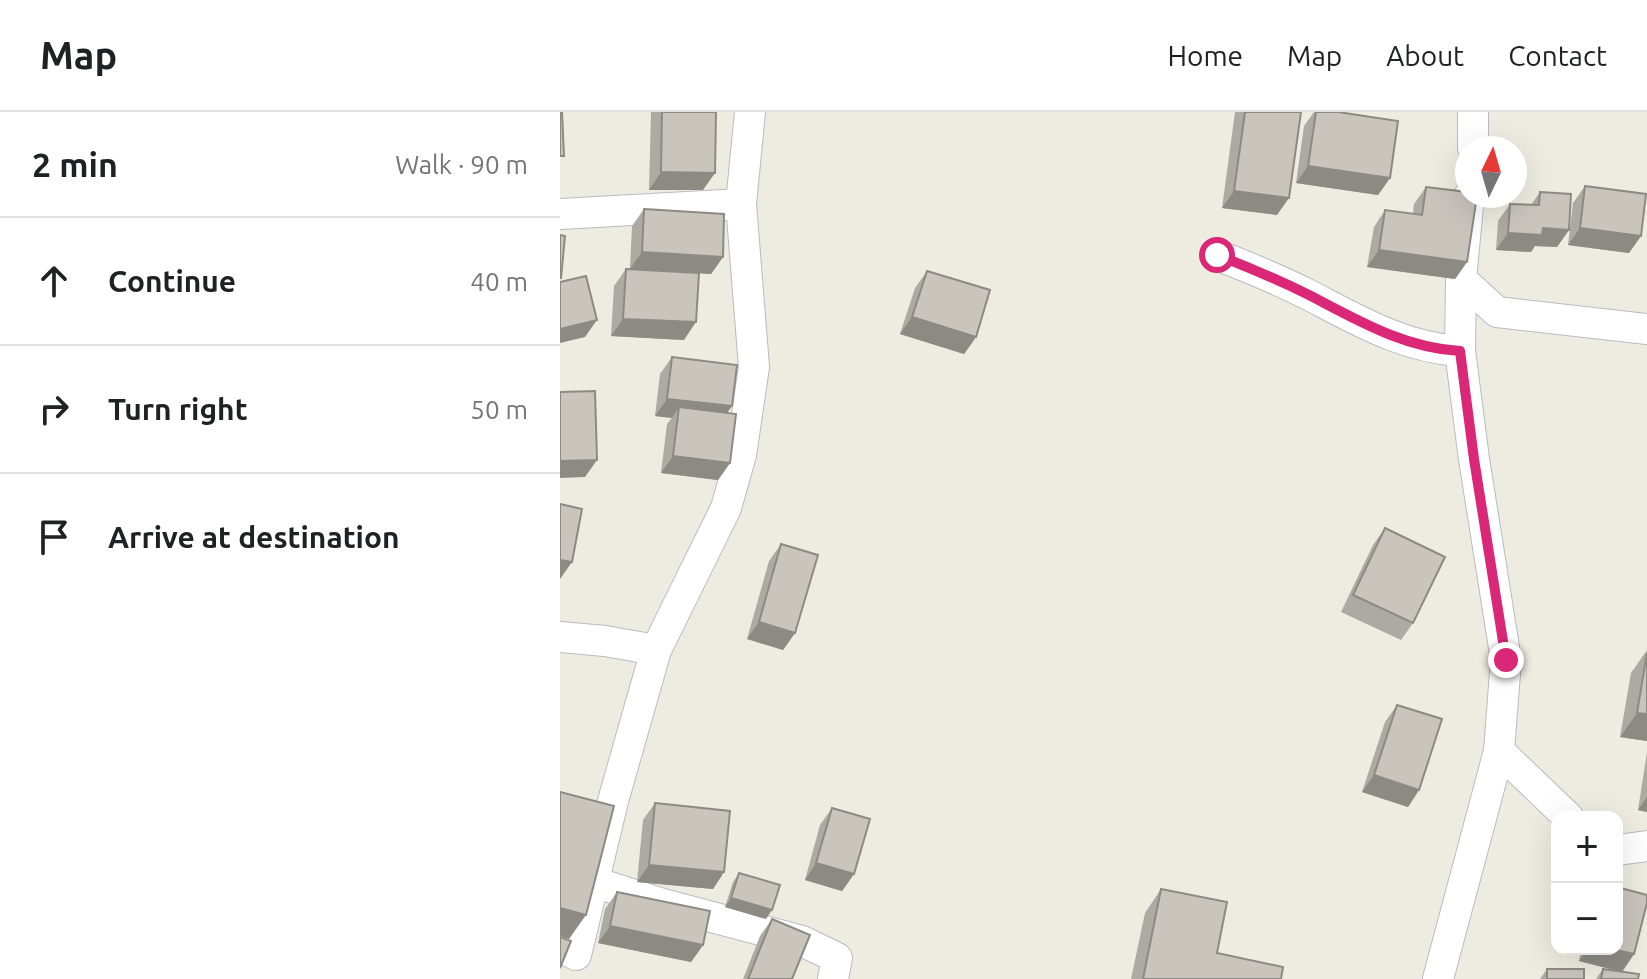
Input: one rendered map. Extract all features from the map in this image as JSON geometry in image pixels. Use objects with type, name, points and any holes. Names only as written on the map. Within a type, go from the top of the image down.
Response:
[{"type":"street","points":[[566,960],[594,882],[613,801],[656,650],[726,508],[741,455],[754,367],[741,204],[750,112]]},
{"type":"street","points":[[1473,112],[1473,136]]},
{"type":"street","points":[[560,214],[741,204]]},
{"type":"street","points":[[1438,979],[1499,751],[1506,660],[1460,351],[1461,279],[1468,208]]},
{"type":"street","points":[[1217,255],[1277,280],[1372,329],[1439,350],[1460,351]]},
{"type":"street","points":[[1461,279],[1497,312],[1647,329]]},
{"type":"street","points":[[560,637],[656,650]]},
{"type":"street","points":[[1499,751],[1562,811]]},
{"type":"street","points":[[1623,849],[1647,846]]},
{"type":"street","points":[[594,882],[802,941],[837,958],[833,979]]},
{"type":"building","points":[[562,112],[564,156],[560,156]]},
{"type":"building","points":[[662,112],[716,112],[715,173],[661,172]]},
{"type":"building","points":[[1245,112],[1301,112],[1289,198],[1234,191]]},
{"type":"building","points":[[1316,112],[1338,112],[1398,121],[1390,178],[1308,166]]},
{"type":"building","points":[[1585,186],[1646,194],[1641,236],[1580,228]]},
{"type":"building","points":[[1426,187],[1455,191],[1455,208],[1475,208],[1467,262],[1379,250],[1385,210],[1422,215]]},
{"type":"building","points":[[1540,192],[1571,194],[1569,230],[1543,228],[1542,235],[1508,233],[1510,208],[1539,205]]},
{"type":"building","points":[[644,209],[724,214],[723,257],[642,252]]},
{"type":"building","points":[[560,235],[565,236],[561,278],[560,278]]},
{"type":"building","points":[[626,269],[699,273],[696,322],[623,319]]},
{"type":"building","points":[[927,271],[990,290],[976,337],[912,317]]},
{"type":"building","points":[[586,276],[597,320],[560,329],[560,282]]},
{"type":"building","points":[[672,357],[737,365],[732,406],[667,399]]},
{"type":"building","points":[[595,391],[597,460],[560,461],[560,392]]},
{"type":"building","points":[[679,407],[736,414],[730,463],[673,456]]},
{"type":"building","points":[[560,504],[582,509],[572,562],[560,560]]},
{"type":"building","points":[[1385,528],[1445,557],[1413,623],[1353,595]]},
{"type":"building","points":[[781,544],[818,555],[795,633],[759,622]]},
{"type":"building","points":[[1647,653],[1647,714],[1637,713]]},
{"type":"building","points":[[1397,705],[1442,719],[1419,790],[1374,775]]},
{"type":"building","points":[[560,792],[614,806],[586,915],[560,908]]},
{"type":"building","points":[[655,803],[730,811],[724,872],[649,865]]},
{"type":"building","points":[[832,808],[870,819],[854,874],[816,863]]},
{"type":"building","points":[[739,873],[780,885],[772,910],[731,898]]},
{"type":"building","points":[[1161,889],[1227,902],[1217,953],[1283,967],[1281,979],[1143,979]]},
{"type":"building","points":[[1623,889],[1647,895],[1634,954],[1623,952]]},
{"type":"building","points":[[617,892],[710,911],[703,945],[610,926]]},
{"type":"building","points":[[772,919],[810,935],[792,979],[748,979]]},
{"type":"building","points":[[560,937],[571,941],[560,968]]},
{"type":"building","points":[[1547,969],[1584,969],[1584,979],[1547,979]]},
{"type":"building","points":[[1603,969],[1639,974],[1638,979],[1601,979]]},
{"type":"route","points":[[1217,255],[1306,294],[1372,329],[1415,344],[1460,351],[1506,660]]}]
